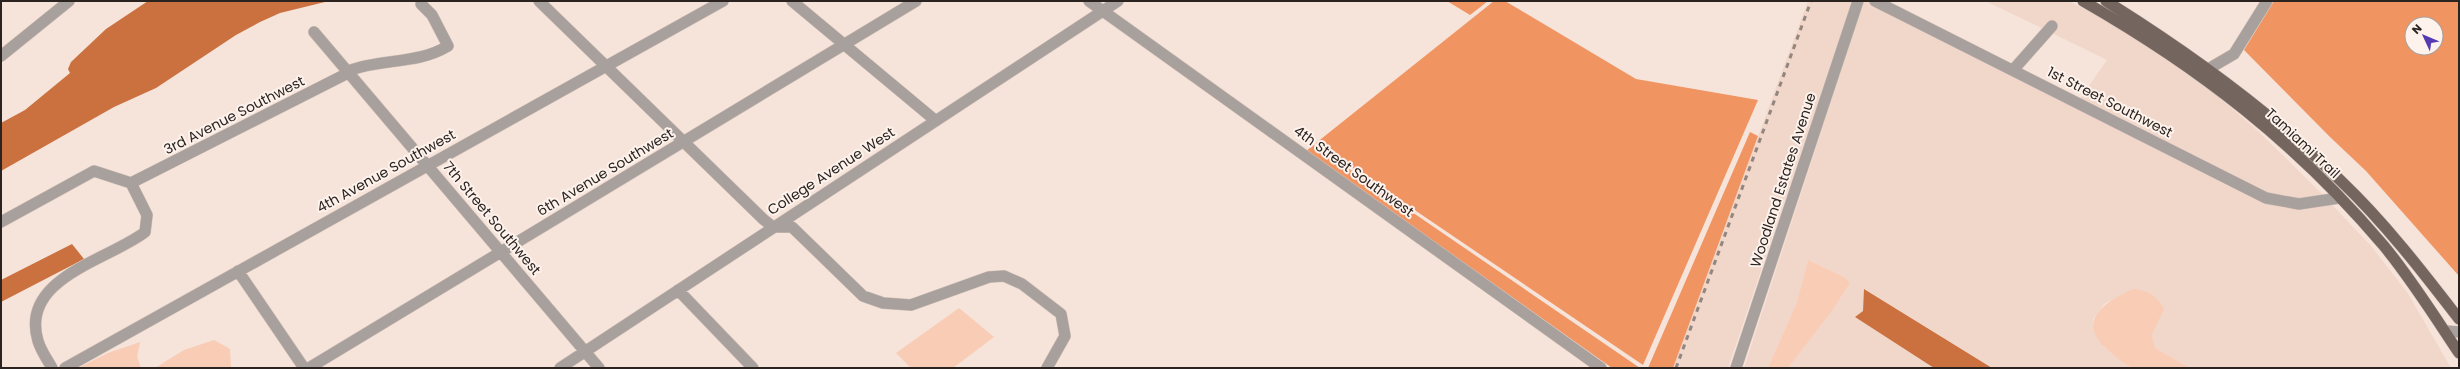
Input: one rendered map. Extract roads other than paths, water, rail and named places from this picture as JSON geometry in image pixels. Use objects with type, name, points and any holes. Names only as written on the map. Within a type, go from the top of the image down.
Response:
[{"type":"main road","name":"Tamiami Trail","points":[[2083,1],[2162,49],[2231,100],[2293,152],[2339,198],[2394,259],[2446,331],[2459,354]]},
{"type":"main road","name":"Tamiami Trail","points":[[2106,1],[2210,68],[2280,123],[2349,187],[2410,255],[2459,319]]},
{"type":"street","points":[[1,56],[36,26],[69,1]]},
{"type":"street","points":[[539,1],[773,227],[792,227],[863,296],[883,304],[911,305],[989,277],[1004,276],[1022,284],[1061,314],[1065,336],[1047,368]]},
{"type":"street","name":"4th Avenue Southwest","points":[[65,368],[723,1]]},
{"type":"street","points":[[792,1],[936,121]]},
{"type":"street","name":"6th Avenue Southwest","points":[[309,368],[916,1]]},
{"type":"street","name":"4th Street Southwest","points":[[1089,1],[1601,368]]},
{"type":"street","name":"College Avenue West","points":[[560,368],[1118,1]]},
{"type":"street","name":"Woodland Estates Avenue","points":[[1736,368],[1858,1]]},
{"type":"street","name":"1st Street Southwest","points":[[1875,1],[2014,69],[2266,198],[2299,204],[2339,198]]},
{"type":"street","points":[[2210,68],[2234,54],[2267,1]]},
{"type":"street","name":"3rd Avenue Southwest","points":[[131,183],[361,66],[429,56],[448,46],[432,15],[421,4]]},
{"type":"street","points":[[2014,69],[2052,26]]},
{"type":"street","name":"7th Street Southwest","points":[[314,32],[599,368]]},
{"type":"street","points":[[1,222],[94,171],[131,183],[148,220],[146,231],[130,244],[86,264],[54,284],[43,295],[37,312],[37,338],[52,368]]},
{"type":"street","points":[[238,272],[304,368]]},
{"type":"street","points":[[678,290],[753,368]]},
{"type":"street","points":[[2446,331],[2459,332]]},
{"type":"railway","points":[[1676,368],[1811,1]]}]
